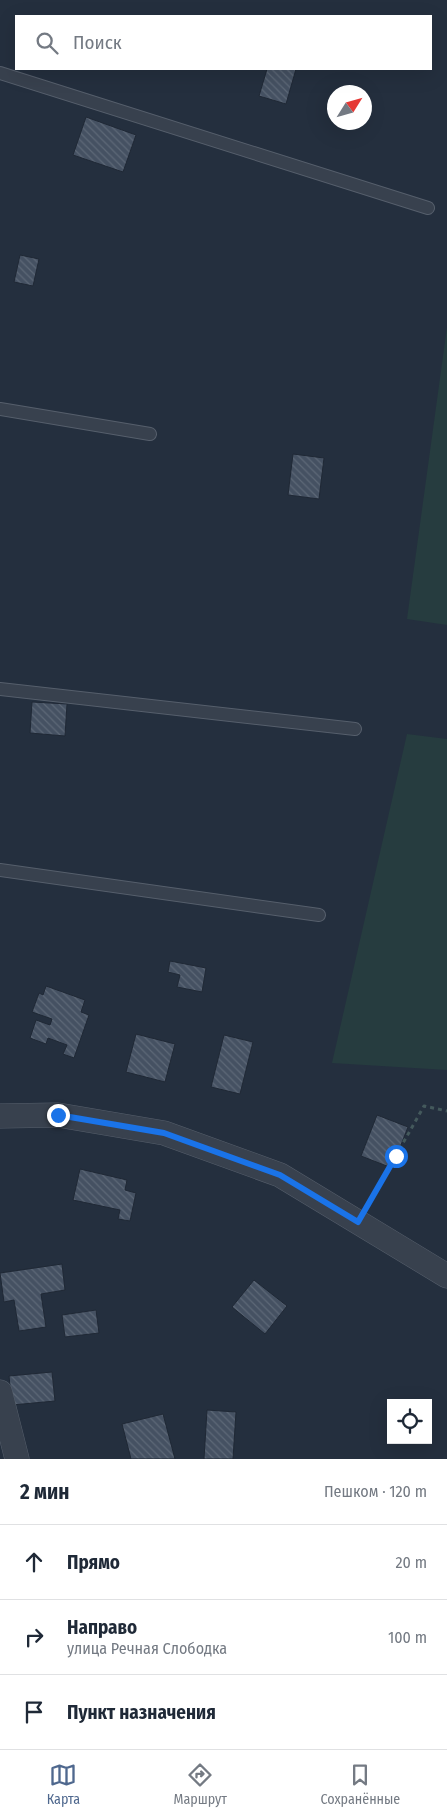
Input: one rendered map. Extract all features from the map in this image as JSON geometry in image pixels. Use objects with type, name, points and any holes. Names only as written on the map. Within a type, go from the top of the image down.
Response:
[{"type":"street","points":[[0,1116],[58,1115],[164,1133],[280,1175],[447,1276]]},
{"type":"street","points":[[0,1392],[17,1459]]},
{"type":"lane","points":[[0,73],[428,208]]},
{"type":"lane","points":[[0,410],[150,434]]},
{"type":"lane","points":[[0,689],[355,729]]},
{"type":"lane","points":[[0,870],[319,915]]},
{"type":"path","points":[[358,1222],[424,1106],[447,1111]]},
{"type":"green space","points":[[447,327],[447,625],[407,619]]},
{"type":"green space","points":[[407,734],[447,739],[447,1070],[332,1063]]},
{"type":"building","points":[[267,70],[296,70],[286,104],[259,96]]},
{"type":"building","points":[[86,117],[136,135],[123,172],[73,155]]},
{"type":"building","points":[[20,255],[39,259],[33,286],[14,282]]},
{"type":"building","points":[[293,454],[324,458],[319,499],[288,495]]},
{"type":"building","points":[[32,702],[67,704],[65,736],[30,733]]},
{"type":"building","points":[[170,961],[206,968],[202,992],[177,987],[180,975],[168,972]]},
{"type":"building","points":[[46,986],[85,1000],[81,1012],[89,1015],[74,1058],[63,1054],[67,1045],[48,1038],[46,1044],[30,1038],[36,1020],[50,1025],[52,1019],[32,1012],[39,993],[43,995]]},
{"type":"building","points":[[136,1034],[175,1044],[165,1082],[126,1072]]},
{"type":"building","points":[[224,1035],[253,1042],[240,1094],[211,1087]]},
{"type":"building","points":[[377,1115],[408,1127],[392,1168],[361,1156]]},
{"type":"building","points":[[80,1169],[127,1180],[125,1190],[136,1193],[130,1221],[118,1219],[120,1210],[73,1200]]},
{"type":"building","points":[[62,1264],[65,1290],[41,1294],[46,1327],[19,1331],[14,1300],[4,1302],[0,1273]]},
{"type":"building","points":[[254,1280],[287,1306],[265,1334],[232,1307]]},
{"type":"building","points":[[96,1310],[99,1333],[65,1337],[62,1315]]},
{"type":"building","points":[[52,1372],[55,1401],[12,1405],[9,1376]]},
{"type":"building","points":[[207,1410],[236,1412],[233,1459],[204,1459]]},
{"type":"building","points":[[163,1414],[175,1459],[131,1459],[122,1424]]},
{"type":"route","points":[[58,1115],[164,1133],[280,1175],[358,1222],[396,1156]]}]
